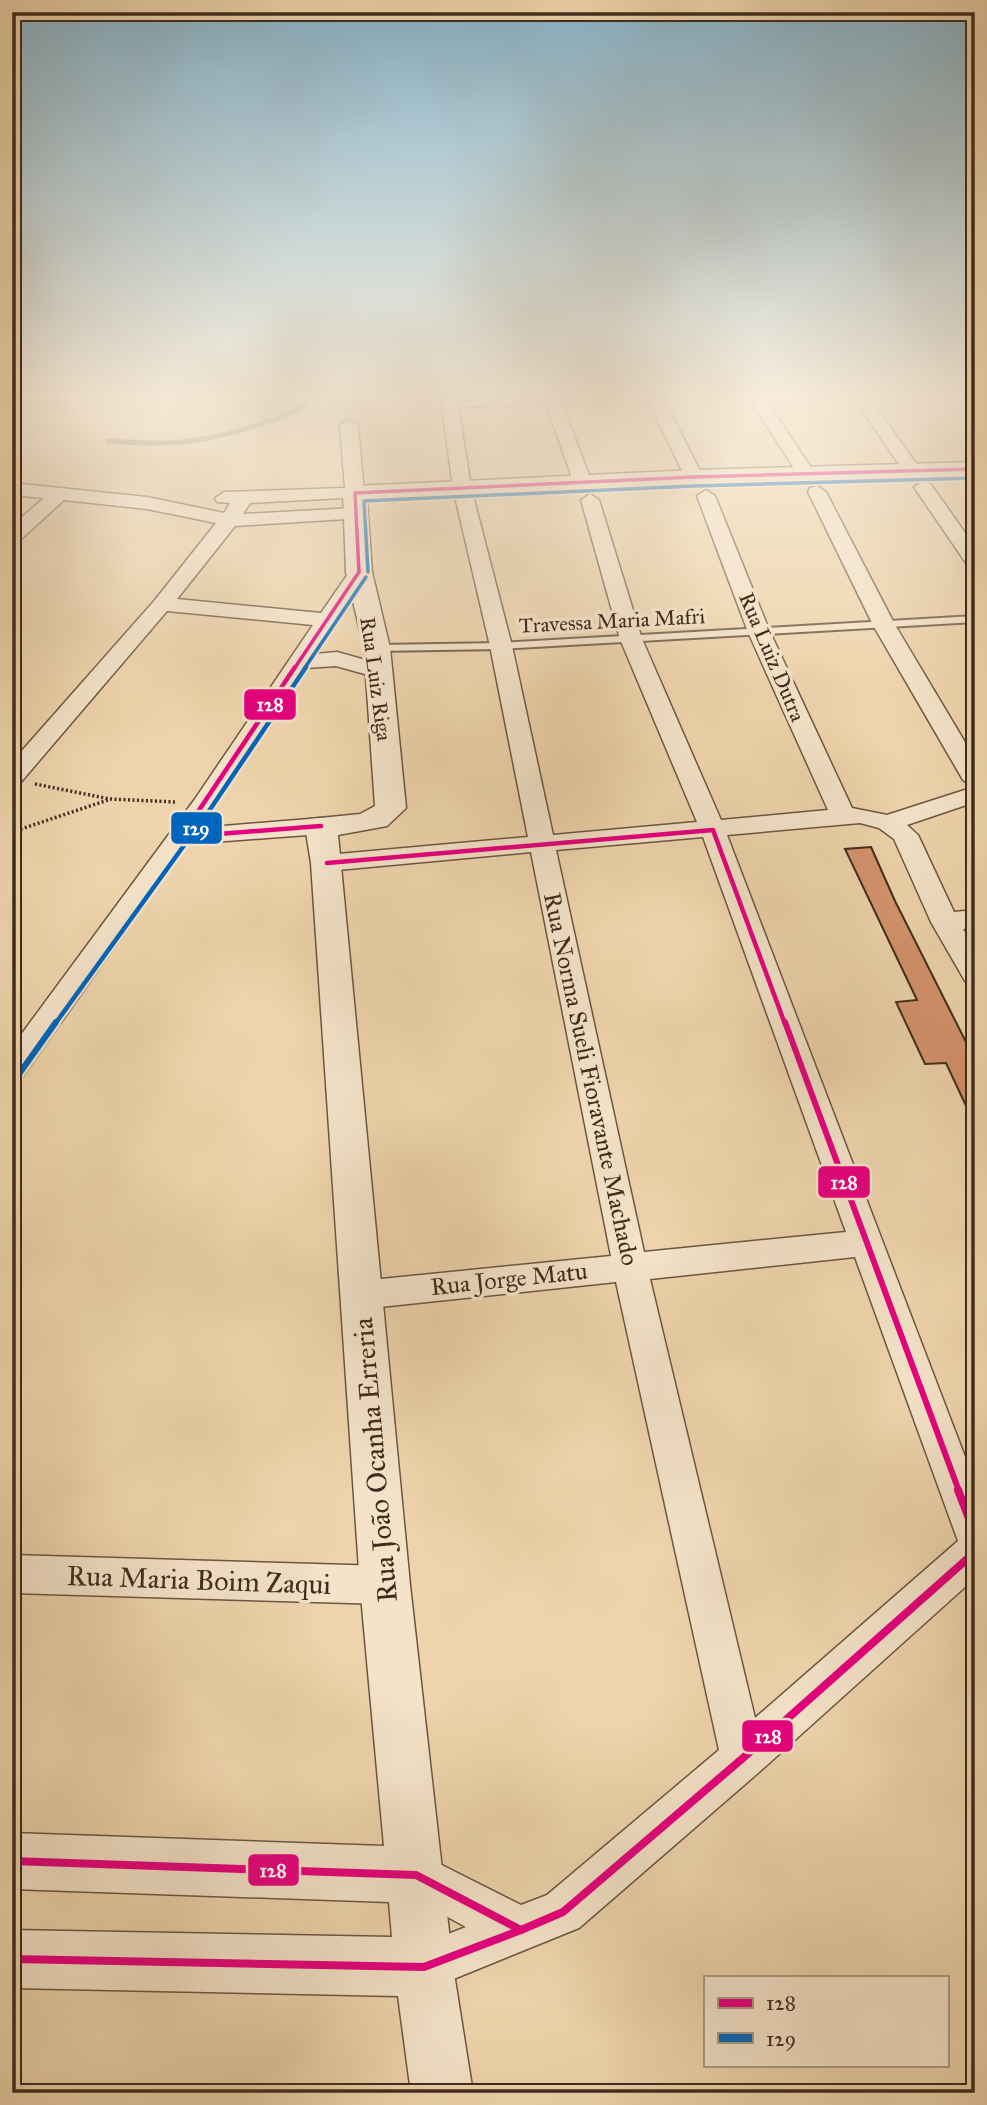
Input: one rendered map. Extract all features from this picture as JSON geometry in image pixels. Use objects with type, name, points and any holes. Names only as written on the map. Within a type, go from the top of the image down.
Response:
[{"type":"street","points":[[12,537],[58,496]]},
{"type":"street","points":[[73,496],[147,503],[229,520],[355,503],[480,496]]},
{"type":"street","name":"Rua Luiz Riga","points":[[324,845],[386,814],[391,808],[378,660],[359,572],[354,496]]},
{"type":"street","points":[[588,496],[631,639],[713,830],[975,1535]]},
{"type":"street","name":"Rua Luiz Dutra","points":[[704,496],[759,632],[843,816]]},
{"type":"street","points":[[819,496],[884,625],[975,780]]},
{"type":"street","points":[[930,496],[975,562]]},
{"type":"street","points":[[147,503],[244,497],[355,503]]},
{"type":"street","points":[[19,780],[229,520],[244,497]]},
{"type":"street","name":"Rua Norma Sueli Fioravante Machado","points":[[465,497],[501,646],[630,1266],[743,1758]]},
{"type":"street","points":[[12,1069],[181,837],[359,572]]},
{"type":"street","points":[[162,604],[327,620]]},
{"type":"street","points":[[301,662],[378,660]]},
{"type":"street","points":[[888,823],[975,794]]},
{"type":"street","points":[[181,837],[324,845],[541,845],[861,815],[888,823],[905,835],[945,922],[975,974]]},
{"type":"street","name":"Rua João Ocanha Erreria","points":[[324,845],[385,1585],[424,1967],[442,2093]]},
{"type":"street","points":[[945,922],[975,919]]},
{"type":"street","name":"Rua Jorge Matu","points":[[361,1295],[866,1243]]},
{"type":"street","points":[[12,1959],[260,1966],[424,1967],[522,1930],[562,1912],[743,1758],[975,1552]]},
{"type":"street","name":"Rua Maria Boim Zaqui","points":[[12,1574],[385,1585]]},
{"type":"street","points":[[12,1861],[416,1875],[522,1930]]},
{"type":"lane","name":"Travessa Maria Mafri","points":[[378,660],[501,646],[975,620]]},
{"type":"path","points":[[19,780],[110,799],[204,803]]},
{"type":"path","points":[[12,832],[110,799]]},
{"type":"building","points":[[871,847],[895,901],[975,1060],[975,1125],[946,1063],[925,1064],[896,1002],[917,1000],[845,849]]},
{"type":"transit line","name":"128","points":[[355,496],[359,572]]},
{"type":"transit line","name":"129","points":[[368,572],[364,501],[469,496]]},
{"type":"transit line","name":"128","points":[[181,837],[359,572]]},
{"type":"transit line","name":"129","points":[[19,1074],[211,808],[366,577]]},
{"type":"transit line","name":"128","points":[[181,837],[321,826]]},
{"type":"transit line","name":"128","points":[[713,830],[975,1534]]},
{"type":"transit line","name":"128","points":[[327,863],[713,830]]},
{"type":"transit line","name":"128","points":[[12,1959],[424,1967],[521,1930],[563,1912],[743,1758],[975,1552]]},
{"type":"transit line","name":"128","points":[[12,1861],[416,1875],[521,1930]]}]
